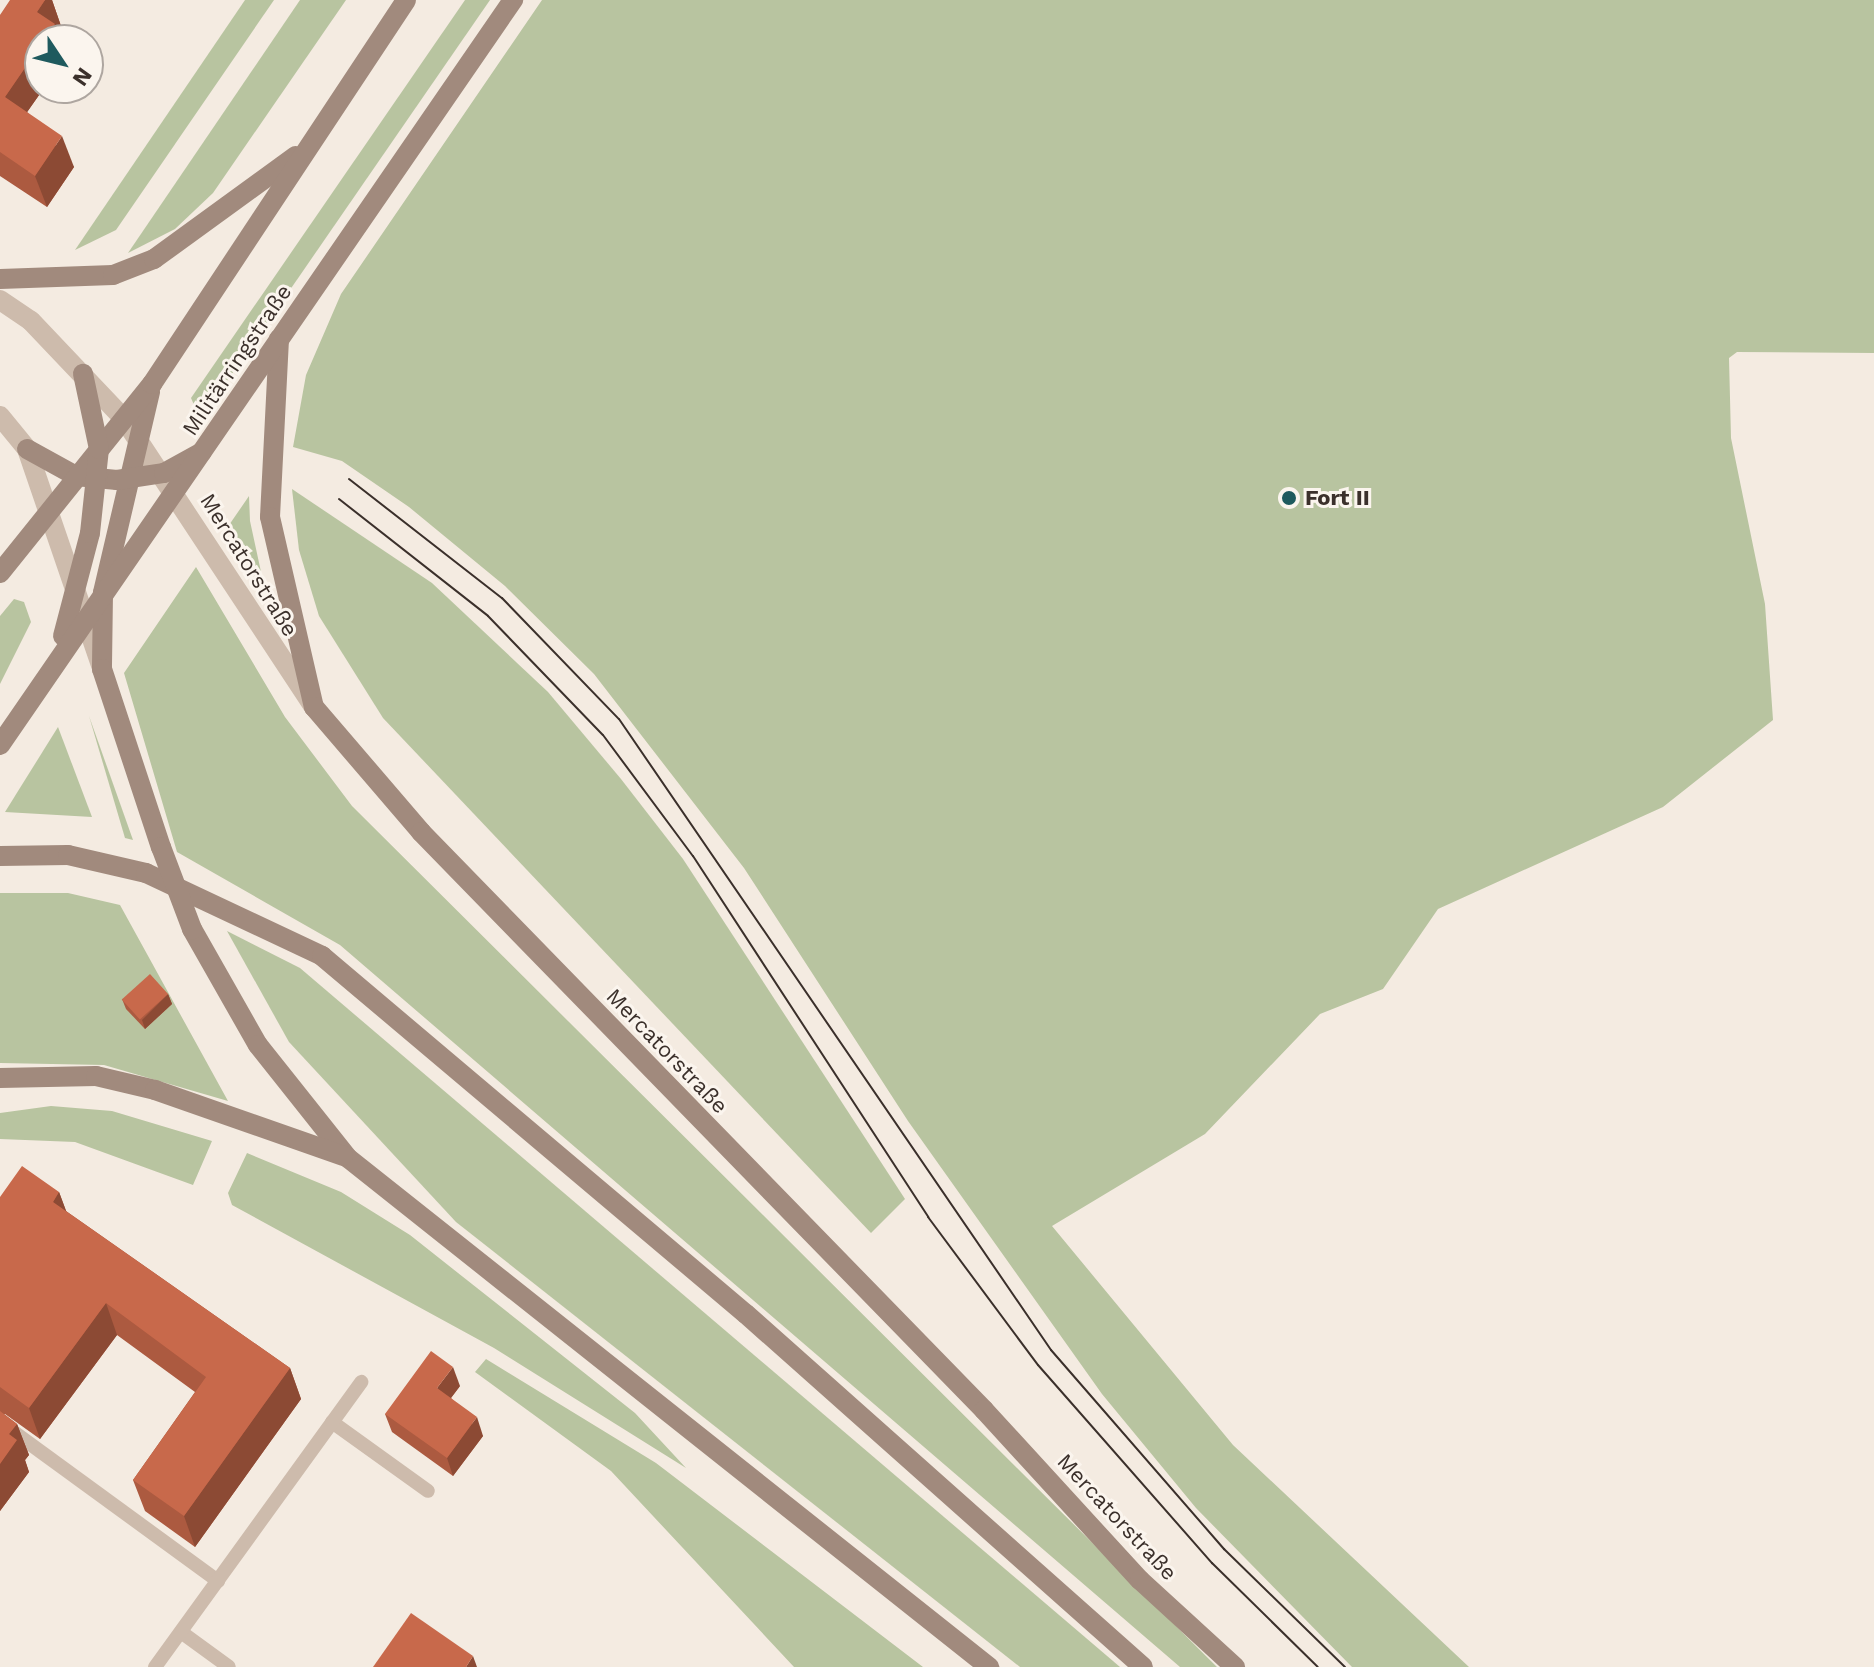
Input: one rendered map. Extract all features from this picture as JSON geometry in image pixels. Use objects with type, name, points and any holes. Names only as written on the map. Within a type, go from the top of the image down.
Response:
[{"type":"main road","points":[[55,657],[74,594],[86,477],[99,449],[152,384],[406,0]]},
{"type":"main road","name":"Militärringstraße","points":[[0,745],[55,657],[208,448],[279,339],[513,0]]},
{"type":"main road","points":[[0,279],[113,275],[154,259],[309,146]]},
{"type":"main road","points":[[279,339],[270,517],[314,707]]},
{"type":"main road","points":[[83,374],[99,449]]},
{"type":"main road","points":[[152,384],[103,593],[102,669],[161,847],[192,929],[258,1045],[348,1158],[989,1667]]},
{"type":"main road","points":[[27,449],[86,477],[130,479],[164,473],[208,448]]},
{"type":"main road","points":[[0,573],[45,514],[86,477]]},
{"type":"main road","name":"Mercatorstraße","points":[[314,707],[421,832],[984,1410],[1140,1580],[1235,1667]]},
{"type":"main road","points":[[0,856],[68,855],[146,873],[322,956],[723,1293],[1143,1667]]},
{"type":"main road","points":[[0,1078],[96,1076],[155,1090],[348,1158]]},
{"type":"street","name":"Mercatorstraße","points":[[0,300],[83,374],[124,419],[164,473],[247,615],[314,707]]},
{"type":"street","points":[[0,416],[27,449],[45,514],[102,669]]},
{"type":"lane","points":[[155,1667],[361,1382]]},
{"type":"lane","points":[[0,1422],[218,1581]]},
{"type":"lane","points":[[332,1422],[428,1491]]},
{"type":"lane","points":[[181,1632],[229,1667]]},
{"type":"green space","points":[[245,0],[274,0],[116,230],[75,250]]},
{"type":"green space","points":[[300,0],[346,0],[213,193],[175,229],[128,253]]},
{"type":"green space","points":[[465,0],[490,0],[205,413],[198,414],[191,398]]},
{"type":"green space","points":[[542,0],[1874,0],[1874,353],[1737,352],[1729,358],[1731,438],[1765,604],[1773,720],[1663,807],[1438,909],[1383,989],[1320,1014],[1205,1134],[1052,1226],[1233,1445],[1469,1667],[1352,1667],[1196,1508],[1102,1394],[908,1121],[744,868],[594,674],[505,586],[409,507],[342,461],[293,447],[306,375],[341,294]]},
{"type":"green space","points":[[292,489],[432,583],[548,692],[621,779],[683,859],[905,1199],[871,1233],[383,718],[319,616],[299,550]]},
{"type":"green space","points":[[249,496],[250,521],[266,595],[227,528]]},
{"type":"green space","points":[[196,567],[285,717],[352,806],[1217,1667],[1180,1667],[340,945],[177,852],[124,673]]},
{"type":"green space","points":[[14,599],[24,602],[31,622],[0,684],[0,616]]},
{"type":"green space","points":[[89,716],[133,840],[125,838]]},
{"type":"green space","points":[[58,727],[92,817],[5,812]]},
{"type":"green space","points":[[0,893],[68,893],[120,905],[228,1101],[104,1065],[0,1063]]},
{"type":"green space","points":[[227,931],[300,968],[1120,1667],[1020,1667],[456,1222],[289,1042]]},
{"type":"green space","points":[[51,1106],[112,1111],[212,1141],[193,1185],[75,1142],[0,1139],[0,1113]]},
{"type":"green space","points":[[247,1153],[341,1192],[410,1235],[635,1413],[686,1468],[494,1348],[232,1205],[228,1193]]},
{"type":"green space","points":[[486,1359],[656,1463],[923,1667],[794,1667],[611,1471],[475,1372]]},
{"type":"building","points":[[10,0],[45,0],[37,12],[55,24],[24,24],[24,69],[5,97],[62,136],[35,176],[0,152],[0,15]]},
{"type":"building","points":[[150,974],[168,994],[140,1019],[122,999]]},
{"type":"building","points":[[22,1166],[59,1192],[53,1202],[290,1368],[184,1516],[133,1480],[206,1377],[106,1303],[29,1408],[0,1387],[0,1197]]},
{"type":"building","points":[[431,1351],[453,1367],[437,1388],[477,1417],[447,1458],[385,1414]]},
{"type":"building","points":[[0,1411],[17,1424],[9,1434],[17,1440],[0,1464]]},
{"type":"building","points":[[411,1613],[473,1656],[466,1667],[373,1667]]},
{"type":"tram line","points":[[349,479],[502,598],[619,719],[1051,1350],[1224,1549],[1345,1667]]},
{"type":"tram line","points":[[339,499],[488,616],[603,735],[693,856],[928,1217],[1038,1365],[1212,1563],[1318,1667]]},
{"type":"place","name":"Fort II","points":[[1289,498]]}]
